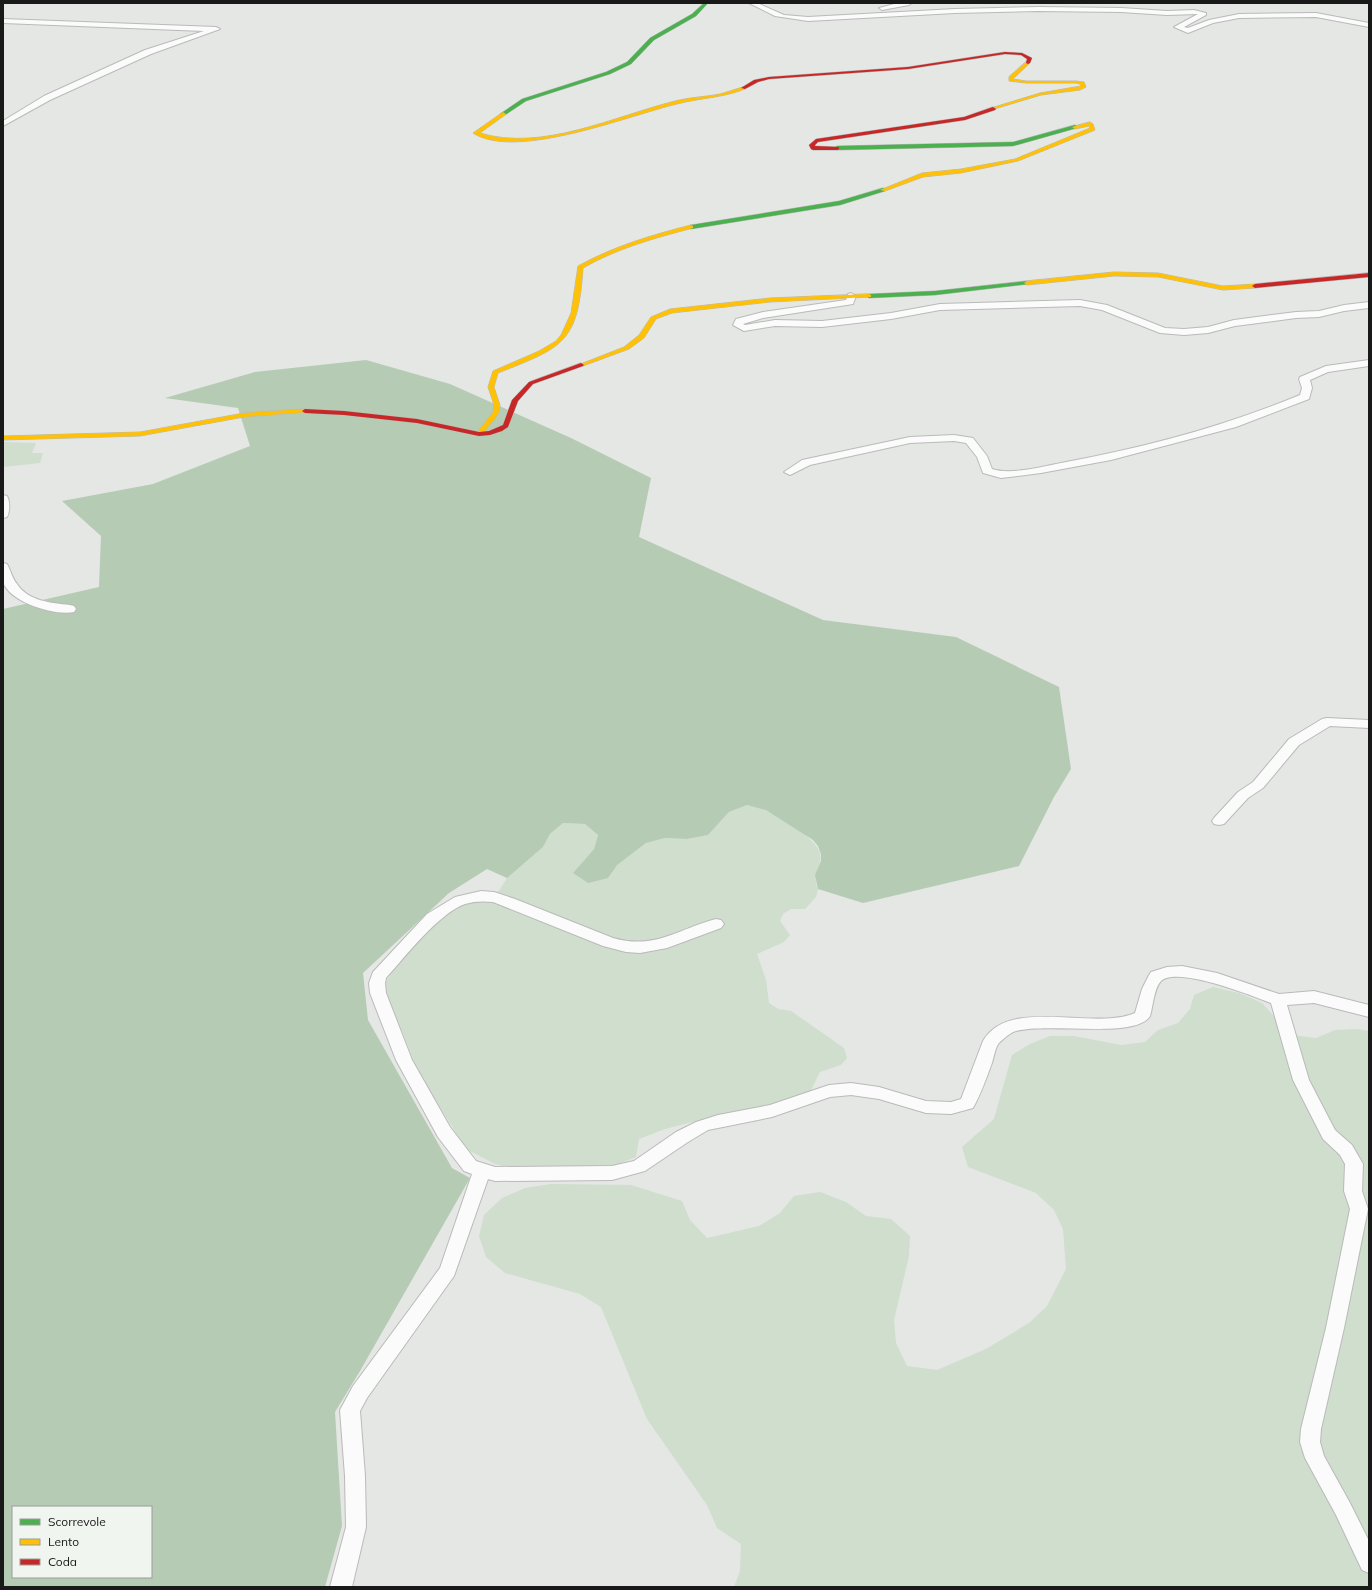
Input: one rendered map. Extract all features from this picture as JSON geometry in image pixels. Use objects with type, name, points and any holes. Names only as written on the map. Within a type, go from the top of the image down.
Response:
[{"type":"street","points":[[479,434],[493,419],[497,408],[491,383],[495,372],[550,347],[564,338],[570,324],[580,267],[589,261],[612,251],[680,229],[840,203],[871,195],[922,175],[961,171],[1016,160],[1093,129],[1090,124],[1085,124],[1004,145],[983,144],[821,150],[813,148],[812,145],[816,141],[965,118],[1040,94],[1080,89],[1084,87],[1082,83],[1076,82],[1026,82],[1012,80],[1011,78],[1029,62],[1030,58],[1022,54],[1005,53],[908,68],[769,78],[755,82],[730,93],[679,101],[540,138],[506,140],[481,136],[476,133],[524,100],[608,73],[629,63],[652,39],[673,25],[694,15],[706,3]]},
{"type":"street","points":[[752,3],[778,15],[791,18],[831,18],[942,12],[1099,9],[1172,14],[1199,12],[1204,14],[1178,27],[1188,31],[1211,21],[1239,16],[1316,15],[1369,25]]},
{"type":"street","points":[[831,18],[909,3]]},
{"type":"street","points":[[3,20],[216,30],[148,52],[47,98],[3,124]]},
{"type":"street","points":[[3,438],[140,434],[244,415],[304,411],[344,413],[417,421],[479,434],[490,433],[500,430],[506,426],[514,400],[530,383],[625,349],[640,339],[649,323],[656,316],[673,311],[763,299],[815,296],[885,296],[935,293],[1114,274],[1158,275],[1223,288],[1369,275]]},
{"type":"street","points":[[851,296],[850,302],[763,315],[740,321],[738,325],[744,328],[775,323],[822,324],[891,316],[940,307],[1080,303],[1104,307],[1163,331],[1184,332],[1208,330],[1234,323],[1296,315],[1319,314],[1369,304]]},
{"type":"street","points":[[790,472],[806,462],[910,440],[954,438],[969,440],[982,456],[987,471],[1001,475],[1041,470],[1111,457],[1232,425],[1271,411],[1305,397],[1307,388],[1304,379],[1326,369],[1369,363]]},
{"type":"street","points":[[3,498],[3,515]]},
{"type":"street","points":[[3,567],[10,584],[28,601],[41,606],[70,609]]},
{"type":"street","points":[[1219,821],[1243,795],[1258,785],[1294,742],[1326,722],[1369,724]]},
{"type":"street","points":[[716,924],[666,942],[640,948],[626,947],[608,942],[510,902],[494,897],[482,896],[460,900],[432,918],[379,976],[377,983],[378,993],[404,1060],[444,1132],[470,1166],[482,1172],[495,1174],[612,1173],[639,1166],[682,1137],[702,1126],[718,1121],[772,1111],[829,1090],[851,1089],[878,1093],[926,1107],[951,1108],[967,1104],[973,1093],[991,1042],[1008,1027],[1038,1022],[1108,1023],[1131,1021],[1142,1016],[1151,983],[1154,979],[1157,976],[1170,972],[1199,974],[1229,982],[1278,1000],[1314,998],[1346,1004],[1369,1011]]},
{"type":"street","points":[[1278,1000],[1301,1080],[1329,1134],[1346,1150],[1354,1164],[1353,1191],[1359,1209],[1335,1328],[1311,1429],[1310,1442],[1315,1458],[1343,1509],[1369,1563]]},
{"type":"street","points":[[341,1587],[356,1527],[355,1476],[350,1410],[360,1392],[448,1271],[482,1172]]},
{"type":"green space","points":[[366,360],[450,384],[571,438],[651,478],[639,537],[823,620],[956,637],[1059,687],[1071,769],[1054,797],[1019,866],[863,903],[818,889],[815,875],[821,861],[821,854],[818,846],[813,840],[766,810],[747,805],[729,812],[708,835],[687,839],[665,838],[646,843],[617,865],[608,878],[588,883],[573,873],[594,849],[598,835],[585,824],[563,823],[550,834],[543,847],[507,878],[487,869],[449,893],[363,973],[368,1020],[452,1168],[470,1178],[335,1412],[342,1526],[325,1587],[3,1587],[3,609],[99,587],[101,536],[62,501],[153,484],[250,446],[238,408],[165,398],[255,372]]},
{"type":"green space","points":[[3,442],[36,443],[32,453],[43,453],[40,463],[3,467]]},
{"type":"green space","points":[[747,805],[765,809],[788,822],[812,841],[820,853],[820,862],[816,874],[818,889],[816,897],[805,909],[791,909],[783,914],[780,921],[790,935],[784,942],[757,954],[766,980],[769,1003],[778,1009],[791,1011],[844,1048],[847,1058],[841,1065],[820,1072],[810,1092],[772,1106],[719,1115],[665,1129],[639,1139],[636,1157],[613,1166],[517,1169],[495,1164],[466,1149],[418,1072],[400,1026],[384,998],[385,983],[401,960],[442,918],[462,905],[499,891],[507,878],[543,847],[550,834],[563,823],[585,824],[598,835],[594,849],[573,873],[608,878],[616,865],[646,843],[665,838],[687,839],[708,835],[729,812]]},
{"type":"green space","points":[[1213,987],[1239,993],[1262,1003],[1291,1035],[1316,1038],[1335,1030],[1357,1029],[1369,1031],[1369,1587],[734,1587],[740,1571],[741,1544],[717,1528],[707,1505],[647,1419],[601,1307],[580,1294],[505,1273],[486,1257],[479,1236],[484,1215],[502,1198],[525,1188],[551,1184],[631,1185],[682,1201],[690,1220],[707,1238],[759,1226],[780,1213],[794,1196],[820,1192],[846,1202],[866,1216],[891,1219],[910,1236],[909,1256],[894,1320],[896,1343],[907,1366],[937,1370],[986,1349],[1029,1323],[1047,1306],[1066,1269],[1063,1229],[1054,1210],[1036,1193],[968,1167],[962,1147],[994,1119],[1012,1055],[1030,1044],[1050,1036],[1074,1036],[1121,1045],[1145,1042],[1158,1030],[1178,1023],[1190,1009],[1194,995]]},
{"type":"traffic: fast","points":[[503,114],[524,100],[608,73],[629,63],[652,39],[694,15],[706,3]]},
{"type":"traffic: fast","points":[[837,148],[1013,144],[1075,127]]},
{"type":"traffic: fast","points":[[691,227],[840,203],[883,190]]},
{"type":"traffic: fast","points":[[869,296],[935,293],[1027,283]]},
{"type":"traffic: slow","points":[[993,109],[1040,94],[1080,89],[1084,87],[1082,83],[1076,82],[1026,82],[1011,80],[1011,78],[1028,63]]},
{"type":"traffic: slow","points":[[503,114],[476,133],[496,139],[518,140],[541,138],[588,128],[685,100],[719,96],[743,88]]},
{"type":"traffic: slow","points":[[883,190],[922,175],[961,171],[1016,160],[1093,129],[1090,124],[1075,127]]},
{"type":"traffic: slow","points":[[479,434],[496,412],[497,405],[491,387],[495,372],[522,362],[550,348],[558,342],[568,330],[574,313],[580,267],[620,248],[648,238],[691,227]]},
{"type":"traffic: slow","points":[[1027,283],[1114,274],[1158,275],[1223,288],[1255,286]]},
{"type":"traffic: slow","points":[[581,365],[612,355],[627,348],[642,336],[651,320],[670,311],[809,297],[869,296]]},
{"type":"traffic: slow","points":[[3,438],[140,434],[244,415],[305,411]]},
{"type":"traffic: jam","points":[[743,88],[756,81],[769,78],[908,68],[1005,53],[1022,54],[1030,58],[1028,63]]},
{"type":"traffic: jam","points":[[837,148],[813,148],[812,145],[816,141],[965,118],[993,109]]},
{"type":"traffic: jam","points":[[1255,286],[1369,275]]},
{"type":"traffic: jam","points":[[305,411],[344,413],[417,421],[479,434],[490,433],[500,430],[506,426],[515,400],[531,383],[581,365]]}]
